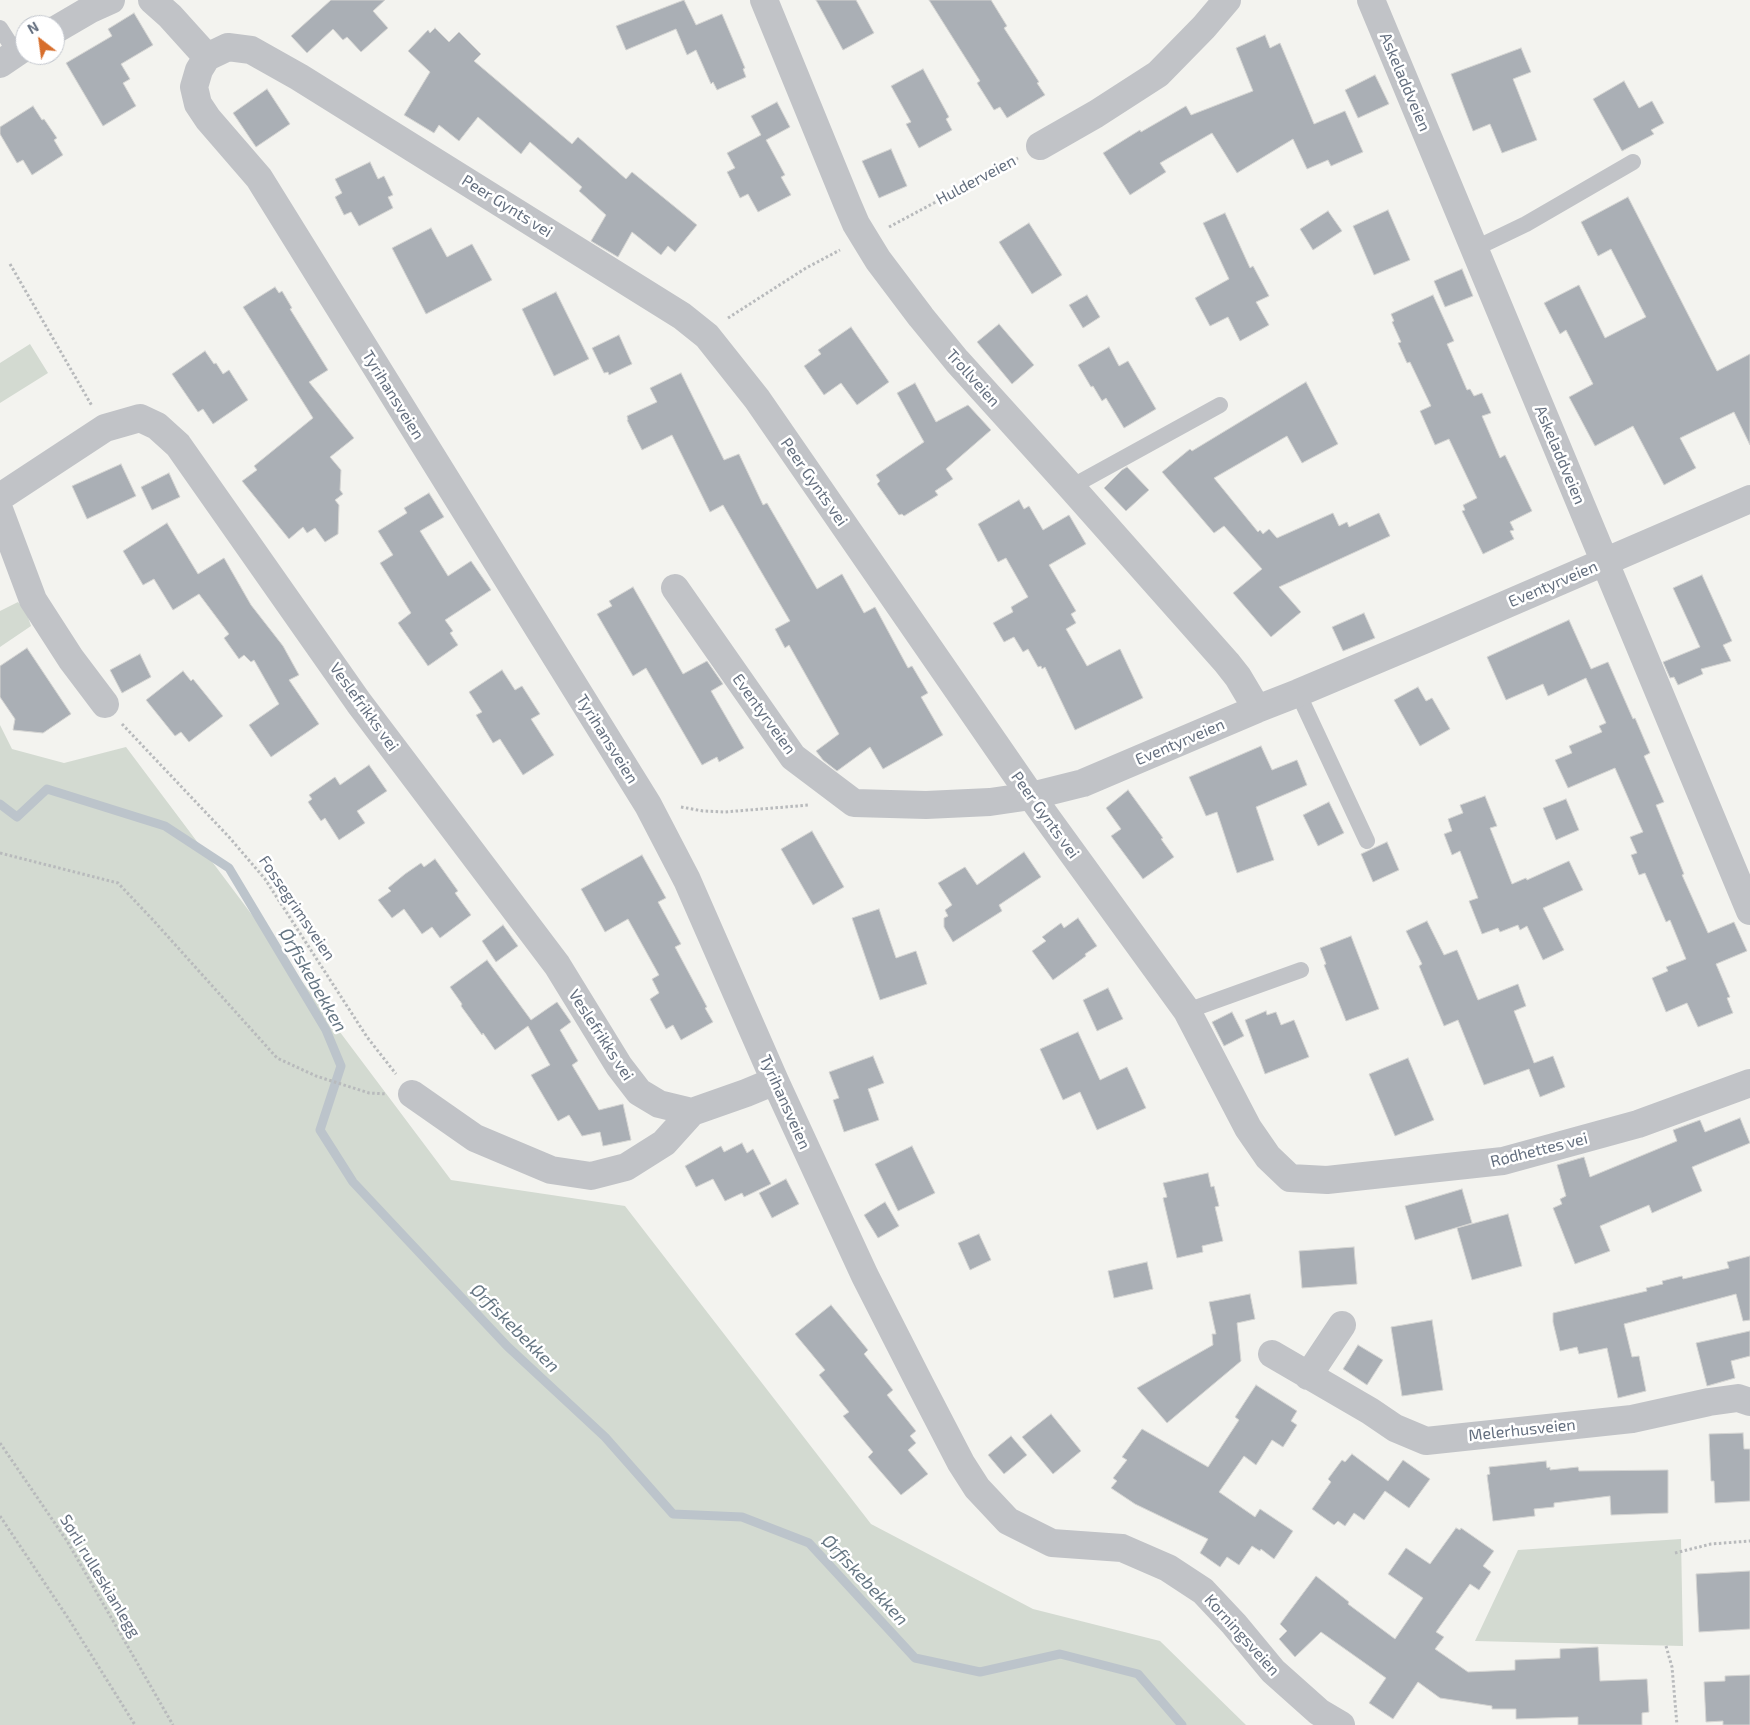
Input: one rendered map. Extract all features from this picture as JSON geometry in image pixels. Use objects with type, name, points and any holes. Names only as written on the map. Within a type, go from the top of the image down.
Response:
[{"type":"street","points":[[65,24],[111,0]]},
{"type":"street","points":[[152,0],[170,16],[207,57]]},
{"type":"street","name":"Trollveien","points":[[764,0],[856,224],[898,287],[958,362],[1072,487],[1227,663],[1257,708]]},
{"type":"street","points":[[1040,146],[1096,114],[1158,74],[1204,27],[1227,0]]},
{"type":"street","name":"Askeladdveien","points":[[1371,0],[1750,911]]},
{"type":"street","name":"Peer Gynts vei","points":[[207,57],[228,48],[251,50],[291,72],[682,316],[707,336],[757,399],[1031,796],[1188,1011],[1248,1128],[1268,1157],[1290,1178]]},
{"type":"street","name":"Tyrihansveien","points":[[207,57],[199,70],[194,86],[198,104],[208,119],[259,178],[648,805],[687,880],[775,1081],[865,1276],[962,1462]]},
{"type":"street","name":"Veslefrikks vei","points":[[0,497],[106,428],[140,418],[157,426],[178,445],[359,703],[557,965],[619,1066],[639,1092],[659,1104],[692,1112]]},
{"type":"street","name":"Eventyrveien","points":[[675,588],[793,757],[854,803],[926,804],[990,802],[1031,796],[1083,784],[1257,708],[1298,693],[1750,499]]},
{"type":"street","points":[[0,512],[33,600],[71,660],[105,704]]},
{"type":"street","points":[[412,1094],[475,1138],[551,1170],[591,1176],[626,1167],[664,1143],[692,1112],[746,1094],[775,1081]]},
{"type":"street","name":"Rødhettes vei","points":[[1290,1178],[1327,1180],[1502,1161],[1638,1124],[1750,1083]]},
{"type":"street","points":[[1308,1376],[1342,1325]]},
{"type":"street","name":"Melerhusveien","points":[[1272,1354],[1370,1411],[1395,1428],[1426,1441],[1632,1419],[1709,1402],[1738,1398],[1750,1402]]},
{"type":"street","name":"Korningsveien","points":[[962,1462],[977,1488],[1008,1521],[1052,1543],[1122,1548],[1168,1568],[1203,1591],[1234,1624],[1273,1671],[1319,1712],[1341,1725]]},
{"type":"lane","points":[[0,28],[14,55]]},
{"type":"lane","points":[[1474,249],[1526,224],[1633,162]]},
{"type":"lane","points":[[1072,487],[1220,404]]},
{"type":"lane","points":[[1298,693],[1367,841]]},
{"type":"lane","points":[[1188,1011],[1301,970]]},
{"type":"path","name":"Hulderveien","points":[[707,336],[741,308],[806,268],[865,239],[1040,146]]},
{"type":"path","points":[[10,264],[106,428]]},
{"type":"path","name":"Fossegrimsveien","points":[[105,704],[125,728],[223,830],[265,879],[367,1037],[412,1094]]},
{"type":"path","points":[[648,805],[725,812],[797,805],[854,803]]},
{"type":"path","points":[[0,853],[118,883],[277,1058],[316,1076],[369,1093]]},
{"type":"path","name":"Sørli rulleskianlegg","points":[[0,1443],[67,1541],[173,1725]]},
{"type":"path","points":[[0,1516],[70,1621],[135,1725]]},
{"type":"path","points":[[1675,1552],[1711,1544],[1750,1541]]},
{"type":"path","points":[[1666,1646],[1672,1667],[1676,1725]]},
{"type":"shaded area","points":[[30,344],[48,373],[0,403],[0,363]]},
{"type":"shaded area","points":[[18,602],[26,611],[31,626],[0,647],[0,611]]},
{"type":"shaded area","points":[[0,725],[12,749],[64,763],[126,747],[451,1180],[625,1206],[871,1524],[1033,1609],[1160,1641],[1246,1725],[0,1725]]},
{"type":"shaded area","points":[[1681,1539],[1683,1646],[1475,1641],[1518,1550]]},
{"type":"building","points":[[331,0],[385,0],[373,11],[388,28],[361,52],[347,37],[343,40],[333,29],[307,53],[291,36]]},
{"type":"building","points":[[684,0],[696,25],[722,14],[745,68],[743,69],[746,77],[717,90],[713,82],[711,84],[696,50],[687,55],[676,29],[626,50],[616,26]]},
{"type":"building","points":[[816,0],[856,0],[874,33],[843,50]]},
{"type":"building","points":[[929,0],[991,0],[1007,26],[1004,28],[1039,82],[1037,83],[1045,95],[1007,118],[1000,107],[994,110],[977,83],[980,81]]},
{"type":"building","points":[[134,13],[153,45],[121,64],[130,79],[123,83],[136,106],[103,126],[66,63],[112,36],[108,29]]},
{"type":"building","points":[[435,28],[449,42],[459,32],[481,54],[474,61],[572,144],[578,137],[626,179],[632,172],[697,225],[675,252],[668,246],[661,255],[632,232],[618,257],[591,241],[606,215],[579,191],[582,187],[530,142],[521,154],[478,117],[459,141],[439,125],[434,133],[404,115],[430,72],[408,51],[428,30],[430,33]]},
{"type":"building","points":[[1265,35],[1270,48],[1280,43],[1314,124],[1345,111],[1363,152],[1331,166],[1328,160],[1307,169],[1293,139],[1237,173],[1212,133],[1160,163],[1166,172],[1130,195],[1103,153],[1140,130],[1141,132],[1186,106],[1191,115],[1253,91],[1236,48]]},
{"type":"building","points":[[1521,48],[1531,72],[1513,79],[1537,140],[1502,153],[1490,124],[1473,131],[1451,74]]},
{"type":"building","points":[[923,69],[949,117],[946,119],[952,130],[919,148],[906,124],[911,122],[891,86]]},
{"type":"building","points":[[1375,75],[1389,104],[1358,118],[1345,90]]},
{"type":"building","points":[[1624,81],[1639,108],[1652,101],[1664,123],[1651,130],[1654,134],[1622,151],[1593,99]]},
{"type":"building","points":[[267,89],[290,124],[256,147],[233,113]]},
{"type":"building","points":[[777,102],[790,127],[766,140],[785,175],[781,177],[791,195],[758,212],[748,194],[740,198],[727,172],[735,168],[727,153],[761,135],[751,116]]},
{"type":"building","points":[[33,106],[57,138],[54,140],[63,155],[32,175],[23,160],[17,163],[0,134],[0,127]]},
{"type":"building","points":[[891,149],[907,186],[879,198],[862,161]]},
{"type":"building","points":[[370,162],[378,179],[384,176],[393,195],[388,197],[393,208],[359,226],[351,212],[344,215],[335,197],[342,193],[335,179]]},
{"type":"building","points":[[1628,197],[1717,371],[1750,354],[1750,445],[1734,412],[1680,438],[1696,468],[1664,485],[1633,426],[1595,446],[1569,397],[1593,384],[1566,330],[1560,334],[1544,303],[1579,285],[1605,338],[1646,317],[1611,249],[1598,256],[1581,222]]},
{"type":"building","points":[[1388,210],[1410,260],[1374,275],[1353,226]]},
{"type":"building","points":[[1328,211],[1342,231],[1313,250],[1300,229]]},
{"type":"building","points":[[1225,213],[1250,268],[1253,266],[1269,296],[1256,302],[1269,325],[1240,341],[1228,317],[1210,326],[1195,298],[1229,279],[1203,223]]},
{"type":"building","points":[[1029,223],[1062,275],[1032,294],[999,242]]},
{"type":"building","points":[[431,228],[447,257],[472,244],[492,280],[426,314],[392,248]]},
{"type":"building","points":[[1462,269],[1473,296],[1445,307],[1434,281]]},
{"type":"building","points":[[275,287],[279,293],[282,291],[292,308],[290,309],[328,370],[309,382],[354,438],[330,457],[341,470],[340,490],[343,494],[335,500],[339,505],[338,534],[325,542],[315,528],[307,533],[303,527],[289,539],[242,481],[257,470],[254,466],[313,418],[243,307]]},
{"type":"building","points":[[556,292],[589,359],[554,376],[522,309]]},
{"type":"building","points":[[1087,295],[1100,317],[1083,328],[1069,305]]},
{"type":"building","points":[[1433,295],[1454,341],[1447,344],[1467,390],[1470,389],[1474,396],[1482,393],[1491,413],[1482,416],[1500,458],[1505,455],[1532,511],[1510,522],[1514,530],[1510,531],[1514,539],[1483,554],[1462,511],[1465,510],[1463,505],[1477,498],[1449,439],[1435,445],[1420,411],[1431,406],[1410,362],[1407,363],[1398,343],[1401,342],[1392,322],[1394,321],[1391,314]]},
{"type":"building","points":[[999,324],[1034,365],[1012,384],[977,342]]},
{"type":"building","points":[[851,327],[889,382],[857,405],[841,383],[824,395],[804,366],[821,354],[818,350]]},
{"type":"building","points":[[619,335],[632,364],[609,375],[608,372],[604,373],[592,348]]},
{"type":"building","points":[[1109,347],[1119,366],[1128,361],[1156,409],[1124,428],[1106,398],[1102,401],[1078,365]]},
{"type":"building","points":[[205,351],[223,374],[229,370],[248,400],[213,424],[203,409],[198,412],[172,374]]},
{"type":"building","points":[[681,373],[724,460],[739,454],[763,505],[767,503],[817,589],[842,574],[864,613],[875,607],[908,668],[912,666],[928,693],[921,697],[943,735],[883,769],[870,747],[837,771],[823,760],[816,751],[839,734],[789,645],[785,648],[775,629],[790,621],[723,505],[710,512],[672,435],[642,450],[627,420],[627,416],[657,402],[650,388]]},
{"type":"building","points":[[1306,382],[1338,444],[1302,463],[1287,436],[1214,478],[1258,532],[1260,530],[1263,534],[1269,529],[1277,538],[1333,513],[1339,526],[1347,522],[1349,527],[1379,513],[1390,536],[1279,587],[1301,612],[1271,637],[1233,593],[1262,569],[1224,526],[1214,533],[1162,472],[1190,449],[1192,451]]},
{"type":"building","points":[[915,383],[936,422],[968,405],[991,430],[946,469],[953,479],[935,491],[938,495],[904,516],[902,514],[899,515],[877,484],[880,481],[876,475],[924,442],[897,393]]},
{"type":"building","points":[[121,464],[136,496],[87,519],[72,486]]},
{"type":"building","points":[[1127,467],[1149,490],[1126,511],[1104,488]]},
{"type":"building","points":[[169,473],[180,497],[152,510],[141,487]]},
{"type":"building","points":[[429,493],[444,517],[420,531],[448,576],[471,561],[491,590],[445,620],[453,631],[450,633],[458,645],[428,666],[398,623],[411,613],[380,563],[393,555],[378,531],[407,513],[404,508]]},
{"type":"building","points":[[1019,500],[1024,509],[1029,506],[1043,530],[1069,515],[1086,544],[1049,565],[1076,611],[1071,614],[1076,623],[1066,629],[1087,666],[1120,649],[1143,698],[1075,730],[1045,667],[1042,669],[1041,666],[1038,667],[1028,649],[1023,652],[1014,637],[1004,642],[993,623],[1013,612],[1011,607],[1028,597],[1006,558],[998,562],[978,524]]},
{"type":"building","points":[[167,523],[198,574],[224,558],[251,605],[283,646],[299,675],[289,680],[319,724],[271,757],[249,725],[279,704],[254,660],[251,662],[244,655],[239,659],[224,638],[229,634],[199,594],[173,610],[154,579],[143,585],[123,551]]},
{"type":"building","points":[[1702,575],[1732,641],[1723,645],[1731,661],[1701,669],[1703,674],[1678,685],[1674,677],[1670,678],[1663,662],[1700,647],[1673,588]]},
{"type":"building","points":[[633,587],[683,674],[707,661],[723,684],[711,691],[744,748],[719,762],[717,757],[702,765],[646,668],[633,676],[597,614],[612,606],[609,601]]},
{"type":"building","points":[[1364,613],[1375,638],[1343,651],[1332,627]]},
{"type":"building","points":[[1569,620],[1591,669],[1608,662],[1633,719],[1635,718],[1650,753],[1644,756],[1664,802],[1656,805],[1684,874],[1682,875],[1708,933],[1734,922],[1747,951],[1716,964],[1730,997],[1727,998],[1733,1013],[1698,1027],[1687,1003],[1666,1012],[1652,978],[1668,971],[1666,967],[1686,959],[1670,920],[1666,922],[1645,873],[1639,875],[1631,855],[1637,853],[1630,837],[1643,832],[1615,768],[1568,788],[1555,760],[1572,753],[1569,746],[1602,732],[1599,726],[1606,723],[1586,678],[1548,696],[1543,684],[1506,700],[1487,657]]},
{"type":"building","points":[[27,648],[71,714],[43,733],[13,730],[15,719],[0,697],[0,666]]},
{"type":"building","points":[[140,654],[151,677],[122,693],[110,670]]},
{"type":"building","points":[[502,670],[515,690],[522,686],[540,714],[531,719],[554,755],[523,775],[500,739],[493,743],[476,715],[482,712],[469,692]]},
{"type":"building","points":[[183,671],[191,681],[193,679],[223,716],[189,742],[181,732],[175,736],[146,700]]},
{"type":"building","points":[[1418,687],[1426,701],[1432,698],[1450,729],[1420,746],[1394,700]]},
{"type":"building","points":[[1261,746],[1272,770],[1297,760],[1307,785],[1256,807],[1274,860],[1237,873],[1217,812],[1206,816],[1189,777]]},
{"type":"building","points":[[369,765],[387,791],[357,811],[365,823],[339,840],[325,818],[321,821],[308,802],[312,799],[309,795],[335,777],[340,785]]},
{"type":"building","points":[[1128,790],[1163,838],[1161,839],[1174,857],[1143,879],[1111,836],[1121,829],[1106,808]]},
{"type":"building","points":[[1485,796],[1497,826],[1490,828],[1512,884],[1526,878],[1527,880],[1569,861],[1583,890],[1543,908],[1564,950],[1543,960],[1527,926],[1520,930],[1518,925],[1500,932],[1498,928],[1482,934],[1469,901],[1478,898],[1460,851],[1452,855],[1444,834],[1452,831],[1448,819],[1463,813],[1460,805]]},
{"type":"building","points":[[1566,799],[1579,830],[1556,840],[1543,808]]},
{"type":"building","points":[[1329,802],[1344,833],[1318,846],[1303,815]]},
{"type":"building","points":[[812,831],[844,887],[813,905],[781,849]]},
{"type":"building","points":[[1387,842],[1399,870],[1373,882],[1361,854]]},
{"type":"building","points":[[1024,852],[1041,877],[999,905],[1002,911],[953,942],[944,927],[944,918],[948,916],[945,910],[952,905],[938,883],[965,867],[977,885]]},
{"type":"building","points":[[642,855],[666,898],[658,902],[681,944],[675,947],[713,1022],[681,1040],[673,1025],[666,1029],[650,999],[659,993],[652,979],[659,975],[628,919],[605,932],[581,889]]},
{"type":"building","points":[[435,859],[458,891],[455,893],[471,915],[440,938],[432,927],[422,934],[404,909],[392,918],[378,900],[391,891],[388,888],[405,874],[421,863],[424,867]]},
{"type":"building","points":[[879,909],[896,958],[916,951],[927,984],[880,1000],[852,918]]},
{"type":"building","points":[[1078,918],[1097,946],[1053,980],[1032,951],[1046,941],[1042,937],[1061,923],[1064,928]]},
{"type":"building","points":[[1427,921],[1444,955],[1457,950],[1478,1000],[1518,984],[1526,1006],[1514,1011],[1534,1063],[1553,1056],[1565,1087],[1540,1097],[1529,1069],[1484,1085],[1458,1020],[1444,1026],[1419,966],[1422,964],[1406,931]]},
{"type":"building","points":[[503,925],[518,946],[496,962],[482,941]]},
{"type":"building","points":[[1351,936],[1379,1009],[1346,1021],[1324,965],[1326,964],[1320,948]]},
{"type":"building","points":[[487,960],[531,1020],[557,1002],[571,1022],[560,1030],[578,1061],[572,1065],[599,1110],[623,1104],[631,1140],[603,1146],[600,1132],[582,1136],[569,1115],[558,1121],[531,1075],[550,1065],[528,1026],[495,1050],[483,1033],[482,1035],[450,987]]},
{"type":"building","points":[[1108,988],[1123,1019],[1097,1031],[1083,1000]]},
{"type":"building","points":[[1266,1011],[1267,1015],[1276,1012],[1281,1025],[1294,1020],[1309,1057],[1265,1074],[1245,1020]]},
{"type":"building","points":[[1232,1012],[1244,1036],[1224,1046],[1212,1022]]},
{"type":"building","points":[[1078,1032],[1100,1080],[1127,1067],[1146,1108],[1097,1130],[1080,1092],[1063,1100],[1040,1049]]},
{"type":"building","points":[[873,1056],[884,1083],[868,1089],[879,1120],[844,1132],[833,1100],[839,1098],[829,1072]]},
{"type":"building","points":[[1408,1058],[1434,1120],[1395,1136],[1369,1074]]},
{"type":"building","points":[[1740,1118],[1750,1143],[1692,1167],[1702,1191],[1652,1213],[1649,1205],[1600,1226],[1610,1251],[1575,1264],[1553,1208],[1562,1204],[1560,1199],[1566,1196],[1557,1165],[1584,1157],[1590,1177],[1677,1141],[1673,1130],[1700,1120],[1705,1132]]},
{"type":"building","points":[[742,1143],[747,1153],[753,1149],[771,1184],[744,1197],[742,1193],[725,1201],[713,1179],[696,1187],[685,1166],[721,1146],[724,1152]]},
{"type":"building","points":[[912,1146],[935,1193],[898,1211],[875,1164]]},
{"type":"building","points":[[1208,1173],[1211,1187],[1214,1186],[1219,1206],[1215,1207],[1223,1241],[1202,1246],[1203,1252],[1177,1258],[1163,1198],[1167,1197],[1163,1183]]},
{"type":"building","points":[[786,1179],[799,1204],[772,1218],[759,1193]]},
{"type":"building","points":[[1462,1189],[1472,1223],[1415,1240],[1405,1206]]},
{"type":"building","points":[[885,1202],[899,1226],[878,1238],[864,1215]]},
{"type":"building","points":[[1508,1214],[1522,1266],[1472,1280],[1457,1228]]},
{"type":"building","points":[[979,1234],[991,1260],[970,1270],[958,1243]]},
{"type":"building","points":[[1354,1247],[1357,1284],[1302,1288],[1299,1251]]},
{"type":"building","points":[[1750,1256],[1750,1320],[1743,1321],[1736,1294],[1624,1324],[1632,1357],[1639,1356],[1646,1391],[1618,1398],[1607,1348],[1579,1354],[1577,1347],[1560,1351],[1553,1322],[1553,1313],[1647,1291],[1646,1288],[1663,1284],[1662,1281],[1682,1276],[1683,1279],[1729,1268],[1727,1262]]},
{"type":"building","points":[[1147,1262],[1153,1289],[1114,1298],[1108,1271]]},
{"type":"building","points":[[1250,1294],[1255,1319],[1237,1323],[1241,1361],[1167,1423],[1137,1388],[1213,1345],[1212,1334],[1216,1334],[1209,1302]]},
{"type":"building","points":[[831,1305],[868,1350],[864,1354],[893,1390],[887,1395],[916,1431],[910,1436],[916,1443],[908,1450],[928,1474],[901,1495],[868,1457],[873,1452],[843,1416],[849,1412],[819,1375],[825,1370],[795,1334]]},
{"type":"building","points":[[1432,1320],[1443,1390],[1402,1396],[1391,1327]]},
{"type":"building","points":[[1750,1331],[1750,1356],[1731,1361],[1735,1378],[1707,1386],[1696,1343]]},
{"type":"building","points":[[1358,1345],[1383,1360],[1367,1385],[1343,1369]]},
{"type":"building","points":[[1256,1385],[1297,1411],[1291,1421],[1297,1425],[1283,1447],[1272,1440],[1256,1465],[1244,1456],[1219,1492],[1255,1517],[1260,1509],[1293,1531],[1274,1559],[1261,1549],[1260,1551],[1252,1546],[1239,1565],[1227,1557],[1220,1567],[1200,1553],[1208,1539],[1135,1504],[1111,1488],[1117,1481],[1113,1478],[1127,1460],[1122,1457],[1142,1429],[1208,1467],[1239,1420],[1235,1417]]},
{"type":"building","points":[[1051,1414],[1081,1451],[1053,1474],[1022,1437]]},
{"type":"building","points":[[1743,1433],[1744,1449],[1750,1449],[1750,1501],[1715,1503],[1714,1481],[1711,1481],[1709,1434]]},
{"type":"building","points":[[1011,1436],[1027,1455],[1004,1474],[988,1455]]},
{"type":"building","points":[[1352,1454],[1388,1481],[1403,1460],[1430,1479],[1409,1508],[1385,1491],[1364,1520],[1354,1513],[1345,1526],[1338,1521],[1334,1525],[1312,1509],[1331,1482],[1328,1479],[1342,1460],[1345,1462]]},
{"type":"building","points":[[1546,1461],[1547,1468],[1550,1467],[1550,1470],[1578,1467],[1579,1471],[1668,1470],[1668,1513],[1611,1515],[1610,1496],[1554,1503],[1554,1507],[1534,1509],[1535,1516],[1493,1521],[1487,1475],[1490,1474],[1489,1467]]},
{"type":"building","points":[[1456,1528],[1460,1530],[1461,1528],[1494,1551],[1483,1566],[1491,1572],[1479,1590],[1470,1584],[1436,1632],[1444,1637],[1435,1649],[1468,1672],[1515,1670],[1515,1660],[1560,1658],[1560,1649],[1598,1647],[1600,1681],[1647,1679],[1649,1712],[1642,1713],[1642,1725],[1578,1725],[1578,1717],[1516,1719],[1516,1709],[1492,1709],[1492,1706],[1440,1698],[1418,1682],[1393,1719],[1369,1703],[1386,1678],[1321,1632],[1295,1657],[1279,1639],[1287,1631],[1280,1624],[1316,1576],[1349,1602],[1348,1604],[1395,1639],[1423,1598],[1388,1574],[1406,1548],[1430,1564]]},
{"type":"building","points":[[1750,1571],[1750,1629],[1699,1632],[1696,1574]]},
{"type":"building","points":[[1750,1675],[1750,1725],[1723,1725],[1723,1721],[1706,1722],[1704,1682],[1725,1681],[1725,1676]]},
{"type":"waterway","name":"Ørfiskebekken","points":[[0,804],[17,817],[47,789],[165,826],[229,868],[326,1030],[341,1066],[320,1130],[353,1182],[507,1346],[605,1437],[673,1514],[742,1517],[809,1543],[915,1658],[980,1672],[1060,1654],[1138,1674],[1182,1725]]}]
